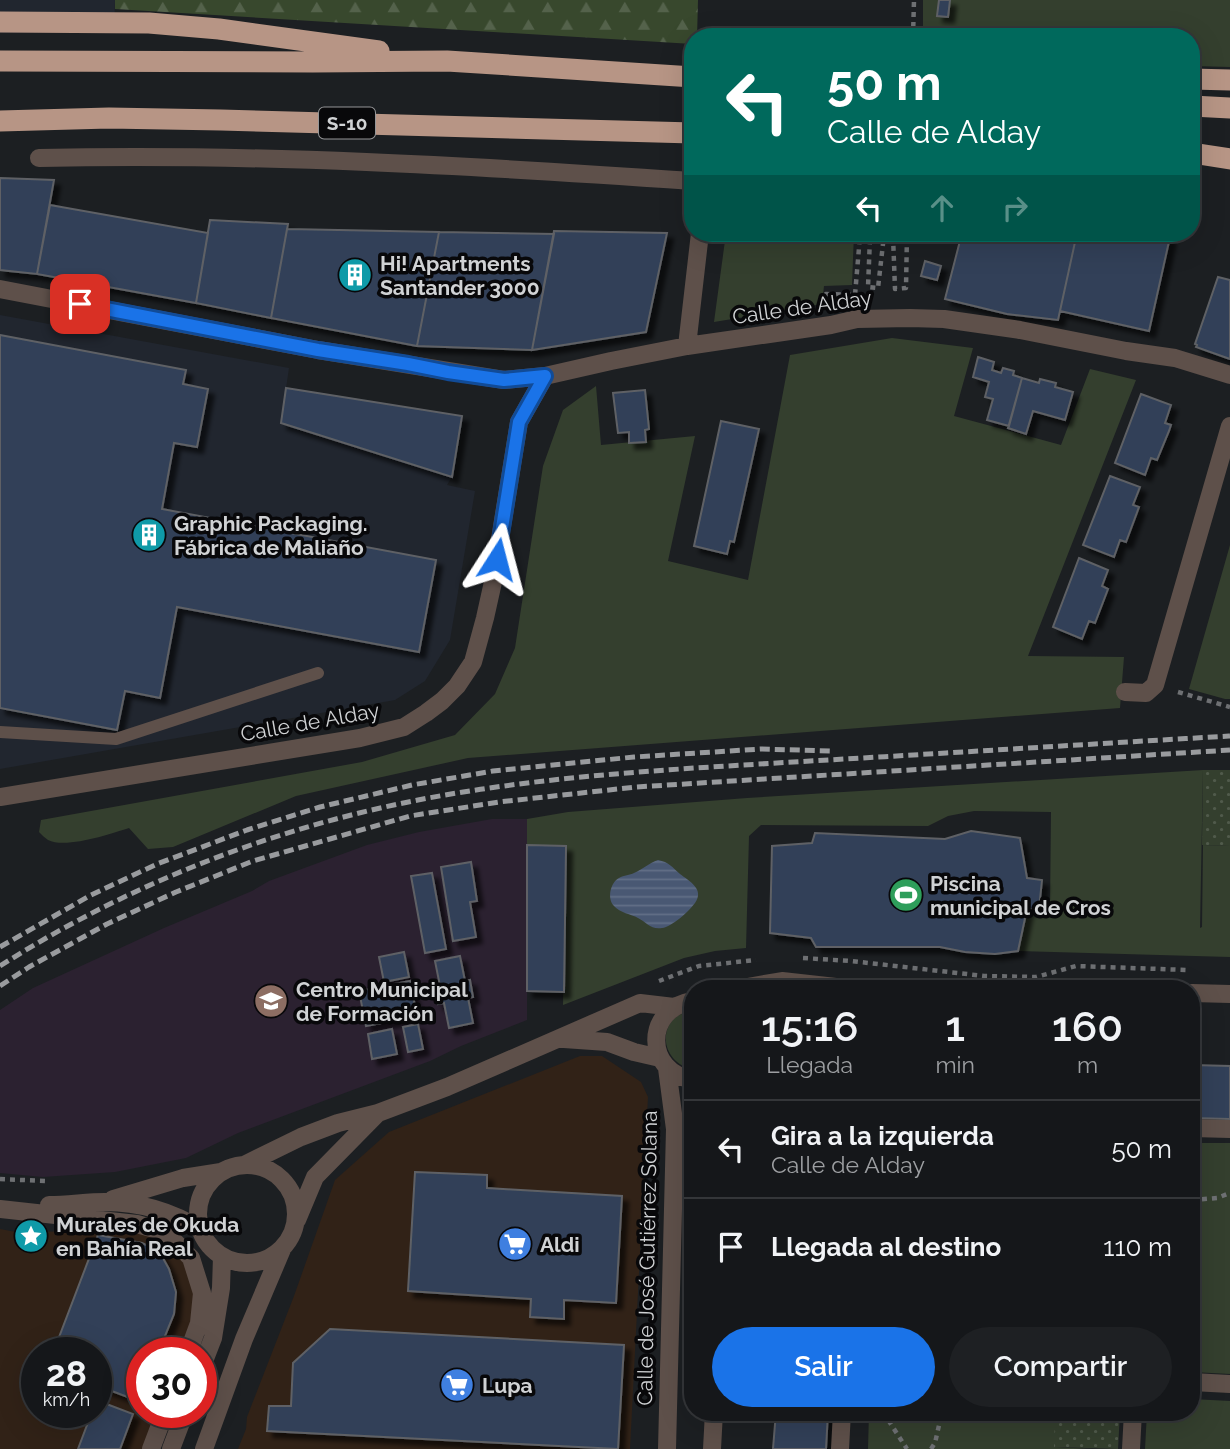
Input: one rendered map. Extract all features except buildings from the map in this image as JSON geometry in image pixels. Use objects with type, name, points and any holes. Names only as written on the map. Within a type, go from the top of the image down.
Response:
[{"type":"highway","points":[[0,22],[149,23],[195,27],[447,61]]},
{"type":"highway","points":[[0,61],[447,61],[684,76]]},
{"type":"highway","points":[[1200,79],[1230,80]]},
{"type":"highway","points":[[1200,106],[1230,108]]},
{"type":"highway","name":"S-10","points":[[0,121],[110,118],[684,133]]},
{"type":"highway","points":[[1200,151],[1230,150]]},
{"type":"highway","points":[[1200,153],[1230,159]]},
{"type":"street","points":[[39,158],[135,156],[328,160],[684,180]]},
{"type":"street","points":[[687,346],[699,242]]},
{"type":"street","name":"Calle de Alday","points":[[0,289],[305,347],[504,380],[545,376],[687,346],[857,319],[910,318],[944,319],[1020,330],[1175,358],[1230,376]]},
{"type":"street","name":"Calle de Alday","points":[[0,797],[360,738],[404,727],[442,701],[457,686],[473,662],[493,582],[519,422],[545,376]]},
{"type":"street","points":[[1125,692],[1146,693],[1155,685],[1230,426]]},
{"type":"street","points":[[1200,993],[1230,994]]},
{"type":"street","points":[[244,1165],[338,1123],[378,1113],[447,1087],[640,1003],[674,1007],[684,1002]]},
{"type":"street","name":"Calle de José Gutiérrez Solana","points":[[667,1449],[675,1129],[656,1036],[665,1014],[674,1007]]},
{"type":"street","points":[[561,1039],[607,1042],[663,1063],[678,1076],[684,1078]]},
{"type":"street","points":[[204,1449],[244,1339],[315,1177],[378,1113]]},
{"type":"street","points":[[1200,1128],[1230,1129]]},
{"type":"street","points":[[284,1247],[270,1257],[254,1263],[237,1262],[222,1256],[209,1245],[201,1230],[198,1214],[201,1197],[209,1182],[222,1172],[244,1165],[258,1166],[284,1181],[296,1208],[295,1223]]},
{"type":"street","points":[[103,1202],[183,1178],[222,1172]]},
{"type":"street","points":[[0,1208],[124,1203],[180,1217],[201,1230]]},
{"type":"street","points":[[0,1208],[137,1224],[165,1232],[191,1258],[202,1293],[199,1324],[194,1337]]},
{"type":"street","points":[[213,1337],[221,1288],[222,1256]]},
{"type":"street","points":[[1200,1382],[1230,1384]]},
{"type":"street","points":[[712,1449],[714,1421]]},
{"type":"street","points":[[840,1449],[842,1421]]},
{"type":"street","points":[[1131,1449],[1133,1421]]},
{"type":"street","points":[[151,1449],[159,1428]]},
{"type":"street","points":[[171,1449],[179,1428]]},
{"type":"lane","points":[[0,732],[116,739],[318,673]]},
{"type":"path","points":[[912,28],[914,0]]},
{"type":"path","points":[[831,325],[826,294],[855,295],[859,242]]},
{"type":"path","points":[[870,242],[868,287],[878,288],[883,242]]},
{"type":"path","points":[[893,242],[895,289],[906,288],[907,242]]},
{"type":"path","points":[[1178,692],[1230,707]]},
{"type":"path","points":[[1200,1199],[1217,1198],[1230,1192]]},
{"type":"path","points":[[889,1421],[907,1449]]},
{"type":"path","points":[[931,1449],[940,1421]]},
{"type":"shaded area","points":[[0,0],[115,0],[114,32],[0,33]]},
{"type":"shaded area","points":[[0,315],[289,368],[281,423],[452,477],[447,485],[475,491],[450,640],[425,681],[395,700],[0,769]]},
{"type":"shaded area","name":"Centro Municipal de Formación","points":[[492,819],[527,819],[527,1020],[430,1061],[238,1133],[186,1158],[115,1172],[43,1177],[0,1173],[0,1010],[33,988],[269,881],[367,845],[419,832]]},
{"type":"shaded area","points":[[580,1056],[602,1056],[641,1082],[648,1097],[630,1449],[238,1449],[246,1429],[247,1417],[335,1180],[389,1132]]},
{"type":"shaded area","points":[[0,1229],[16,1232],[151,1233],[182,1259],[197,1298],[187,1337],[126,1337],[126,1428],[153,1428],[144,1449],[0,1449]]},
{"type":"green space","points":[[115,0],[698,0],[697,28],[684,28],[684,43],[115,9]]},
{"type":"green space","points":[[923,0],[1230,0],[1230,67],[1200,66],[1200,28],[923,28]]},
{"type":"green space","points":[[725,242],[854,242],[852,285],[824,286],[822,304],[714,322]]},
{"type":"green space","points":[[892,338],[973,348],[954,416],[1061,445],[1090,369],[1136,380],[1028,656],[1124,657],[1120,708],[468,758],[296,796],[173,847],[148,849],[129,828],[88,840],[66,843],[48,840],[39,832],[41,820],[362,762],[455,735],[495,694],[515,648],[543,466],[563,410],[596,386],[601,445],[695,436],[668,561],[748,580],[790,355]]},
{"type":"green space","points":[[1230,545],[1230,699],[1225,699],[1189,689]]},
{"type":"green space","points":[[1203,770],[1200,928],[1203,845],[1230,846],[1230,957],[1018,951],[1027,909],[1050,908],[1051,812],[974,811],[948,816],[928,826],[761,825],[749,836],[746,948],[684,958],[563,1005],[566,846],[527,845],[527,819],[568,812],[747,798]]},
{"type":"green space","points":[[1203,770],[1230,770],[1230,846],[1202,845]]},
{"type":"green space","points":[[684,1013],[684,1066],[673,1058],[666,1044],[668,1028],[674,1019]]},
{"type":"green space","points":[[1200,1143],[1230,1143],[1230,1374],[1200,1372]]},
{"type":"green space","points":[[1200,1399],[1230,1401],[1230,1449],[1145,1449],[1147,1421],[1200,1421]]},
{"type":"green space","points":[[869,1421],[1055,1421],[1055,1447],[1093,1449],[868,1449]]},
{"type":"green space","points":[[1055,1421],[1120,1421],[1118,1449],[1054,1447]]},
{"type":"water","points":[[658,860],[668,863],[691,883],[697,890],[698,898],[689,910],[671,925],[658,928],[616,908],[610,895],[613,884],[619,878]]},
{"type":"railway","points":[[0,966],[98,910],[201,863],[308,827],[418,800],[515,784],[613,774],[1230,736]]},
{"type":"railway","points":[[0,947],[91,895],[157,864],[247,830],[320,807],[412,785],[493,771],[634,757],[761,749],[832,751]]},
{"type":"railway","points":[[0,986],[107,924],[176,892],[253,861],[410,816],[499,802],[636,787],[1230,750]]},
{"type":"place","name":"Hi! Apartments Santander 3000","points":[[355,275]]},
{"type":"place","name":"Graphic Packaging. Fábrica de Maliaño","points":[[149,535]]},
{"type":"place","name":"Piscina municipal de Cros","points":[[906,895]]},
{"type":"place","name":"Centro Municipal de Formación","points":[[271,1001]]},
{"type":"place","name":"Murales de Okuda en Bahía Real","points":[[31,1236]]},
{"type":"place","name":"Aldi","points":[[515,1244]]},
{"type":"place","name":"Lupa","points":[[457,1385]]},
{"type":"route","points":[[80,304],[448,372],[504,380],[545,376],[519,422],[497,559]]}]
